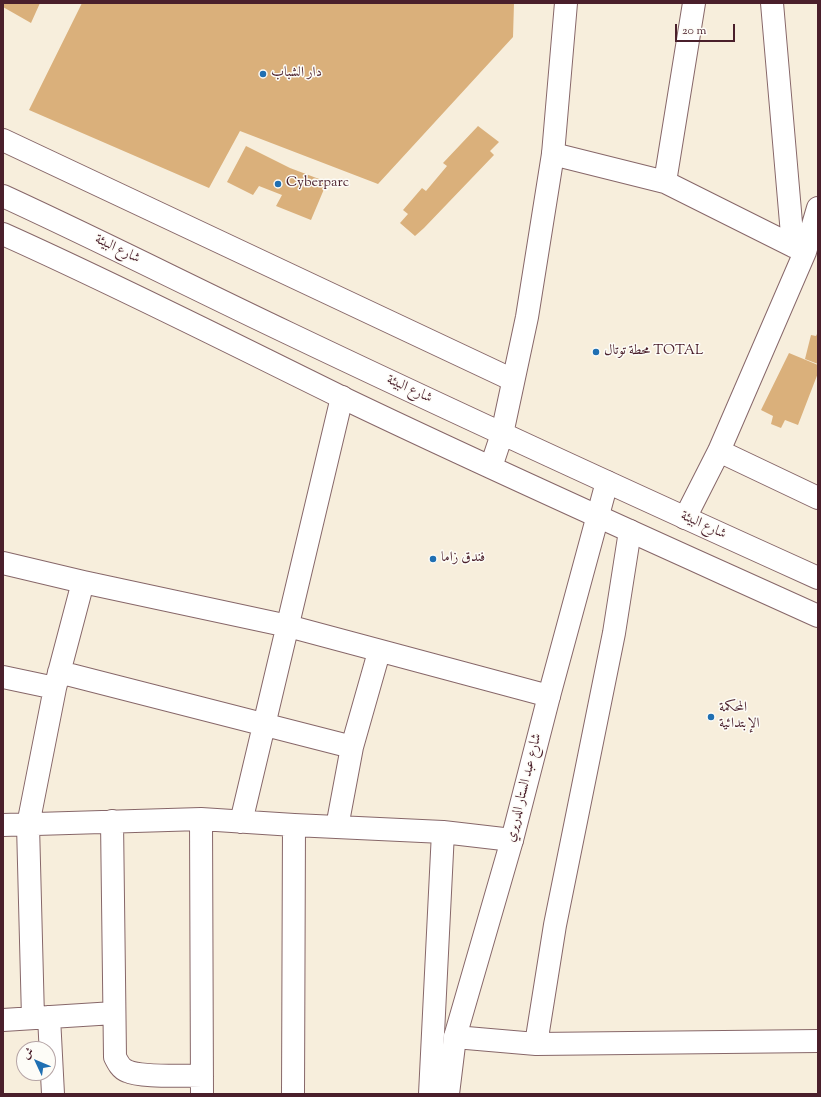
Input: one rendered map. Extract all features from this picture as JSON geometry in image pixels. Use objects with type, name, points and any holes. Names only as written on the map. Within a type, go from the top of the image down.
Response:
[{"type":"street","points":[[491,467],[502,434],[527,317],[553,154],[566,3]]},
{"type":"street","points":[[666,182],[694,3]]},
{"type":"street","points":[[772,3],[798,249]]},
{"type":"street","points":[[3,140],[513,380]]},
{"type":"street","points":[[553,154],[666,182],[798,249]]},
{"type":"street","name":"شارع البيئة","points":[[3,196],[502,434],[818,578]]},
{"type":"street","points":[[685,518],[718,451],[798,249],[818,208]]},
{"type":"street","points":[[67,262],[79,231]]},
{"type":"street","points":[[3,234],[67,262],[342,397],[491,467],[818,616]]},
{"type":"street","points":[[275,364],[288,333]]},
{"type":"street","points":[[241,822],[342,397]]},
{"type":"street","points":[[718,451],[818,498]]},
{"type":"street","name":"شارع عبد الستار الدريري","points":[[448,1094],[455,1037],[512,840],[607,482]]},
{"type":"street","points":[[536,1044],[555,925],[614,633],[630,531]]},
{"type":"street","points":[[3,563],[83,582],[288,626],[379,652],[549,696]]},
{"type":"street","points":[[53,1094],[41,1018],[28,825],[57,680],[83,582]]},
{"type":"street","points":[[337,827],[352,747],[379,652]]},
{"type":"street","points":[[3,677],[57,680],[264,725],[352,747]]},
{"type":"street","points":[[112,821],[115,1057],[123,1069],[128,1072],[202,1085],[201,819]]},
{"type":"street","points":[[3,825],[201,819],[443,832],[512,840]]},
{"type":"street","points":[[293,1094],[294,825]]},
{"type":"street","points":[[430,1094],[443,832]]},
{"type":"street","points":[[3,1020],[114,1013]]},
{"type":"street","points":[[455,1037],[536,1044],[818,1041]]},
{"type":"building","points":[[3,3],[40,3],[31,23],[3,7]]},
{"type":"building","name":"دار الشباب","points":[[82,3],[514,3],[513,37],[378,184],[240,131],[209,188],[29,110]]},
{"type":"building","points":[[478,126],[499,142],[490,151],[494,155],[415,236],[400,223],[408,214],[403,210],[422,188],[426,191],[447,166],[443,163]]},
{"type":"building","name":"Cyberparc","points":[[246,146],[290,168],[327,182],[311,220],[276,206],[282,195],[259,186],[253,195],[227,182]]},
{"type":"building","points":[[818,332],[818,364],[805,359],[811,335],[816,336]]},
{"type":"building","points":[[789,353],[818,365],[818,373],[798,425],[785,420],[781,428],[771,424],[773,416],[761,410]]},
{"type":"place","name":"دار الشباب","points":[[263,74]]},
{"type":"place","name":"Cyberparc","points":[[278,184]]},
{"type":"place","name":"محطة توتال TOTAL","points":[[596,352]]},
{"type":"place","name":"فندق زاما","points":[[433,559]]},
{"type":"place","name":"المحكمة الإبتدائية","points":[[711,717]]}]
